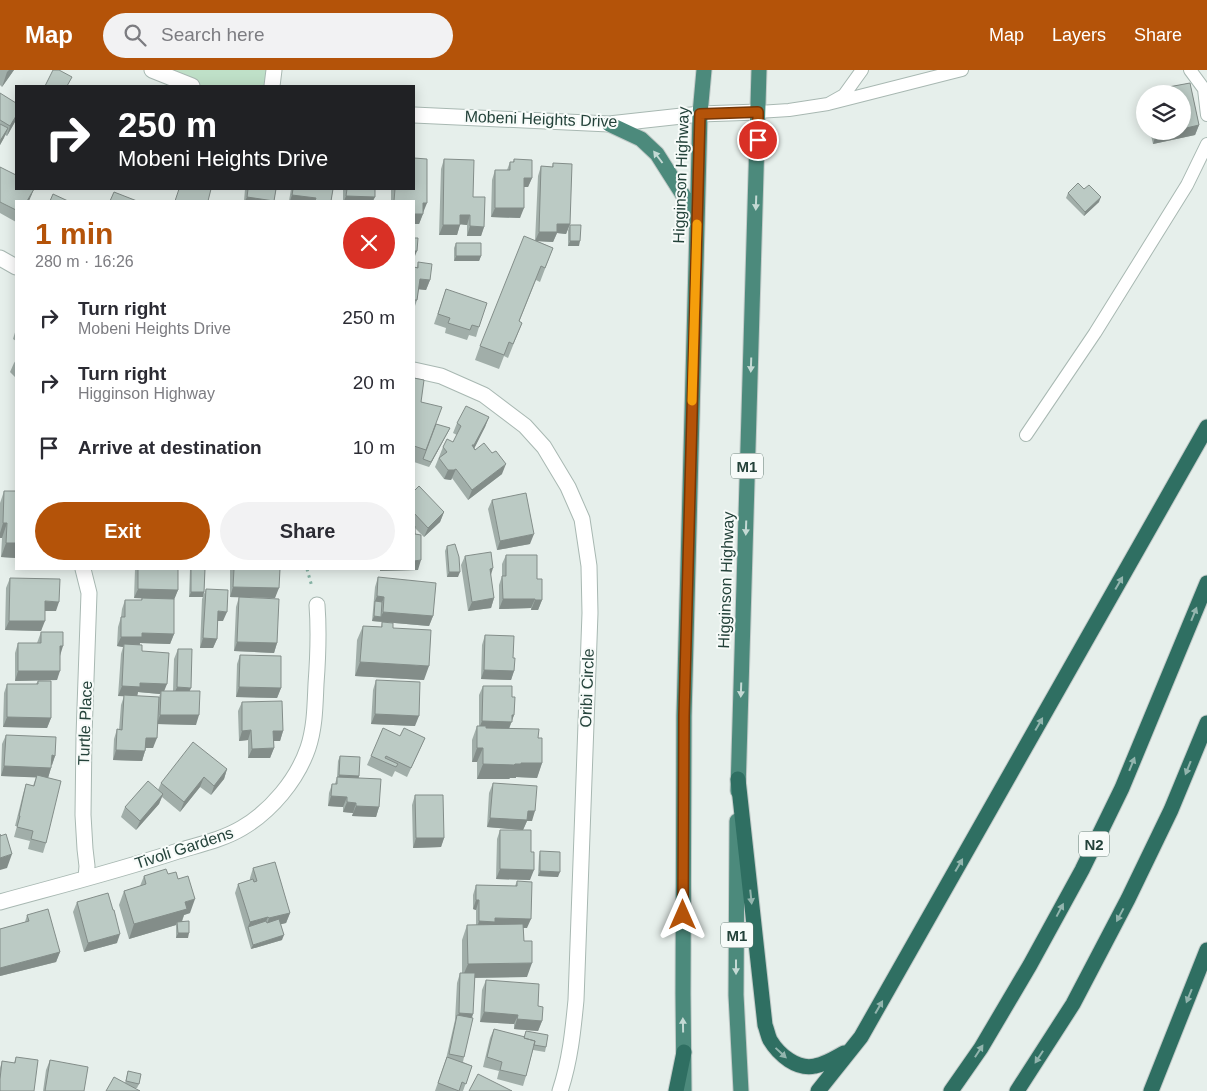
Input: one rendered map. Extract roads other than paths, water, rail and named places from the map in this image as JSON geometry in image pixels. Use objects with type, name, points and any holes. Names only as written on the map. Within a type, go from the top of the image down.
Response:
[{"type":"highway","name":"Higginson Highway","points":[[684,1091],[684,716],[700,114],[704,70]]},
{"type":"highway","name":"Higginson Highway","points":[[741,1091],[736,995],[738,779],[759,70]]},
{"type":"highway","points":[[609,124],[641,140],[657,154],[684,195],[697,230]]},
{"type":"highway","points":[[818,1091],[861,1037],[1207,427]]},
{"type":"highway","name":"N2","points":[[951,1091],[981,1048],[1030,966],[1082,870],[1122,788],[1207,583]]},
{"type":"highway","points":[[1017,1091],[1073,1004],[1128,899],[1171,810],[1207,723]]},
{"type":"highway","points":[[738,779],[766,1025],[770,1039],[777,1050],[787,1059],[800,1066],[814,1066],[828,1062],[853,1048]]},
{"type":"highway","points":[[1151,1091],[1207,950]]},
{"type":"highway","points":[[676,1091],[684,1052]]},
{"type":"street","points":[[152,70],[190,85]]},
{"type":"street","points":[[272,85],[274,70]]},
{"type":"street","name":"Mobeni Heights Drive","points":[[415,115],[609,124],[700,114],[758,112]]},
{"type":"street","points":[[0,258],[15,266]]},
{"type":"street","name":"Oribi Circle","points":[[415,370],[441,376],[473,389],[525,426],[544,447],[568,487],[582,519],[589,566],[590,613],[578,950],[576,1000],[570,1051],[560,1091]]},
{"type":"street","name":"Turtle Place","points":[[83,570],[89,593],[83,815],[84,849],[87,866],[86,878]]},
{"type":"street","name":"Tivoli Gardens","points":[[0,902],[226,836],[241,830],[254,821],[276,800],[289,784],[301,765],[309,747],[314,728],[319,633],[317,605]]},
{"type":"lane","points":[[828,104],[844,95],[862,70]]},
{"type":"lane","points":[[758,112],[789,110],[828,104],[962,70]]},
{"type":"lane","points":[[1190,70],[1204,89],[1207,115]]},
{"type":"lane","points":[[1026,435],[1116,300],[1187,185],[1207,144]]}]
